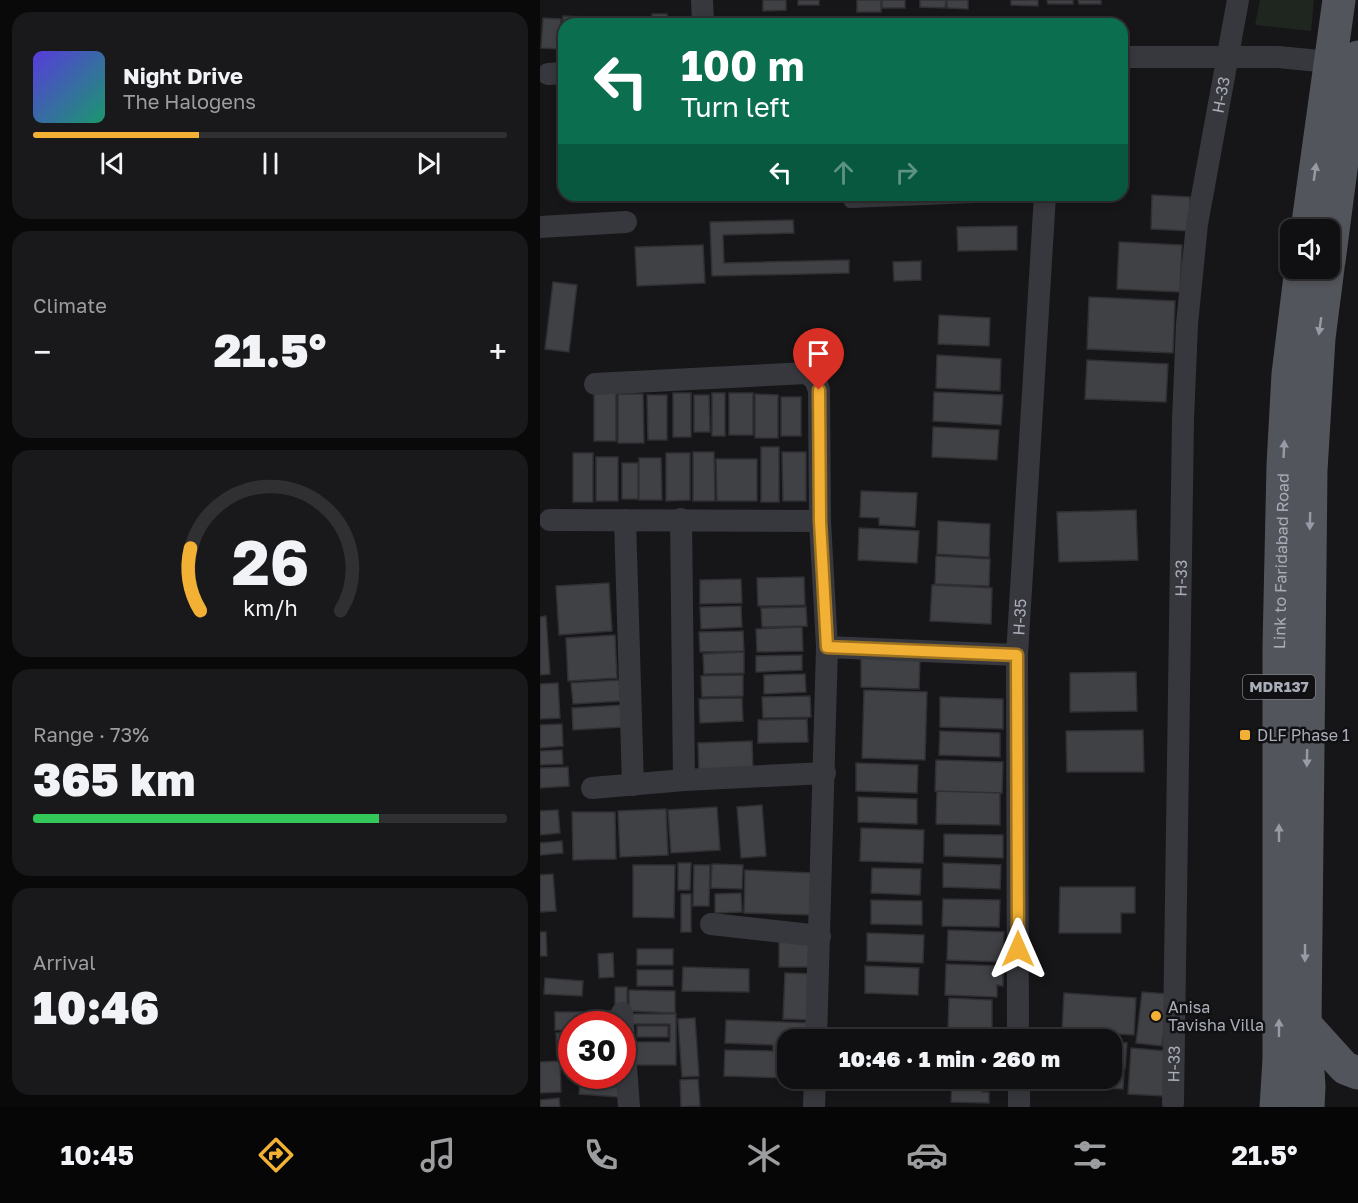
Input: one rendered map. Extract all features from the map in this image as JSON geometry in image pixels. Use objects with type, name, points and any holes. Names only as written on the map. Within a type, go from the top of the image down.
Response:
[{"type":"main road","points":[[1335,219],[1348,116],[1339,0]]},
{"type":"main road","points":[[1309,219],[1344,59]]},
{"type":"main road","name":"Link to Faridabad Road","points":[[1276,1107],[1279,1059],[1279,646],[1283,465],[1288,374],[1301,279]]},
{"type":"main road","name":"Link to Faridabad Road","points":[[1308,1107],[1305,1024],[1311,470],[1319,338],[1327,279]]},
{"type":"main road","points":[[1305,1024],[1345,1068],[1358,1073]]},
{"type":"main road","points":[[1260,1107],[1279,1059]]},
{"type":"street","points":[[702,0],[703,18]]},
{"type":"street","points":[[1228,58],[1238,0]]},
{"type":"street","name":"H-33","points":[[1128,57],[1344,59]]},
{"type":"street","name":"H-33","points":[[1173,1103],[1183,419],[1187,324],[1197,224],[1228,58]]},
{"type":"street","name":"H-35","points":[[1018,1029],[1017,655],[1045,201]]},
{"type":"street","points":[[540,227],[626,222]]},
{"type":"street","points":[[595,384],[807,373],[815,380],[819,390],[820,521],[827,647],[816,1029]]},
{"type":"street","points":[[681,519],[684,780]]},
{"type":"street","points":[[550,520],[820,521]]},
{"type":"street","points":[[625,520],[633,785]]},
{"type":"street","points":[[827,647],[1017,655]]},
{"type":"street","points":[[592,788],[684,780],[825,773]]},
{"type":"street","points":[[711,924],[820,936]]},
{"type":"street","points":[[628,1089],[629,1107]]},
{"type":"street","points":[[814,1107],[815,1089]]},
{"type":"street","points":[[1018,1089],[1019,1107]]},
{"type":"lane","points":[[850,202],[875,201]]},
{"type":"shaded area","points":[[1260,0],[1314,0],[1311,31],[1255,25]]},
{"type":"building","points":[[763,0],[786,0],[786,10],[763,11]]},
{"type":"building","points":[[798,0],[819,0],[819,5],[798,5]]},
{"type":"building","points":[[857,0],[881,0],[881,12],[857,12]]},
{"type":"building","points":[[882,0],[905,0],[905,8],[882,8]]},
{"type":"building","points":[[920,0],[946,0],[945,8],[920,7]]},
{"type":"building","points":[[947,0],[968,0],[968,9],[947,8]]},
{"type":"building","points":[[1011,0],[1038,0],[1038,6],[1011,5]]},
{"type":"building","points":[[1047,0],[1073,0],[1073,4],[1048,4]]},
{"type":"building","points":[[1078,0],[1101,0],[1101,4],[1079,4]]},
{"type":"building","points":[[652,14],[667,14],[667,18],[652,18]]},
{"type":"building","points":[[563,16],[583,17],[583,18],[563,18]]},
{"type":"building","points":[[543,18],[558,19],[558,49],[541,48]]},
{"type":"building","points":[[1152,195],[1190,197],[1189,231],[1151,229]]},
{"type":"building","points":[[793,220],[794,233],[723,235],[724,263],[849,260],[849,273],[712,276],[710,222]]},
{"type":"building","points":[[1017,226],[1017,250],[958,251],[957,227]]},
{"type":"building","points":[[1119,242],[1182,245],[1180,292],[1117,289]]},
{"type":"building","points":[[703,245],[705,283],[637,286],[635,247]]},
{"type":"building","points":[[921,261],[921,280],[894,281],[893,262]]},
{"type":"building","points":[[553,282],[577,285],[569,352],[545,349]]},
{"type":"building","points":[[1089,297],[1175,301],[1173,353],[1087,349]]},
{"type":"building","points":[[939,315],[990,318],[989,346],[938,344]]},
{"type":"building","points":[[937,355],[1001,359],[1000,391],[936,388]]},
{"type":"building","points":[[1087,360],[1168,364],[1166,402],[1085,399]]},
{"type":"building","points":[[934,392],[1003,395],[1001,425],[933,421]]},
{"type":"building","points":[[594,393],[616,393],[616,441],[594,441]]},
{"type":"building","points":[[673,393],[691,393],[691,437],[673,437]]},
{"type":"building","points":[[712,393],[725,393],[725,436],[712,436]]},
{"type":"building","points":[[729,393],[753,393],[753,435],[729,435]]},
{"type":"building","points":[[618,394],[643,394],[644,443],[618,443]]},
{"type":"building","points":[[755,394],[778,395],[778,438],[755,438]]},
{"type":"building","points":[[647,395],[667,395],[667,440],[648,440]]},
{"type":"building","points":[[694,395],[709,395],[710,432],[694,432]]},
{"type":"building","points":[[781,397],[801,397],[801,436],[781,436]]},
{"type":"building","points":[[933,427],[999,430],[997,460],[932,457]]},
{"type":"building","points":[[761,447],[779,447],[779,502],[761,502]]},
{"type":"building","points":[[693,452],[714,452],[715,501],[693,501]]},
{"type":"building","points":[[782,452],[806,452],[806,501],[783,501]]},
{"type":"building","points":[[573,453],[593,453],[593,502],[573,502]]},
{"type":"building","points":[[666,453],[690,453],[690,500],[666,501]]},
{"type":"building","points":[[596,457],[618,457],[618,501],[596,501]]},
{"type":"building","points":[[639,458],[661,458],[662,500],[639,500]]},
{"type":"building","points":[[716,459],[757,459],[757,501],[717,501]]},
{"type":"building","points":[[622,463],[638,463],[638,499],[622,499]]},
{"type":"building","points":[[861,491],[917,493],[915,527],[879,525],[879,518],[860,517]]},
{"type":"building","points":[[1136,510],[1138,560],[1059,562],[1057,512]]},
{"type":"building","points":[[938,521],[990,524],[989,557],[937,554]]},
{"type":"building","points":[[859,528],[919,531],[917,563],[858,560]]},
{"type":"building","points":[[936,556],[990,559],[989,586],[935,584]]},
{"type":"building","points":[[804,577],[805,605],[758,606],[757,578]]},
{"type":"building","points":[[741,579],[742,603],[700,604],[700,580]]},
{"type":"building","points":[[609,583],[612,631],[559,635],[556,586]]},
{"type":"building","points":[[932,585],[992,588],[991,624],[930,621]]},
{"type":"building","points":[[741,606],[742,627],[701,629],[700,607]]},
{"type":"building","points":[[806,607],[807,626],[762,627],[761,608]]},
{"type":"building","points":[[546,616],[550,674],[540,675],[540,617]]},
{"type":"building","points":[[802,627],[803,651],[757,652],[756,629]]},
{"type":"building","points":[[743,631],[744,651],[700,652],[699,632]]},
{"type":"building","points":[[615,635],[617,678],[568,681],[566,638]]},
{"type":"building","points":[[744,652],[744,673],[704,674],[703,654]]},
{"type":"building","points":[[802,655],[802,670],[756,672],[756,656]]},
{"type":"building","points":[[861,657],[920,658],[919,689],[861,687]]},
{"type":"building","points":[[1136,672],[1137,711],[1070,712],[1070,673]]},
{"type":"building","points":[[805,674],[806,692],[764,694],[764,675]]},
{"type":"building","points":[[743,675],[743,696],[702,697],[701,676]]},
{"type":"building","points":[[619,680],[621,701],[573,704],[571,683]]},
{"type":"building","points":[[558,683],[560,718],[540,719],[540,684]]},
{"type":"building","points":[[864,690],[927,692],[925,760],[862,758]]},
{"type":"building","points":[[810,696],[811,717],[763,718],[762,697]]},
{"type":"building","points":[[940,697],[1003,699],[1003,729],[940,727]]},
{"type":"building","points":[[742,698],[743,721],[700,723],[699,699]]},
{"type":"building","points":[[622,705],[623,727],[573,730],[572,708]]},
{"type":"building","points":[[807,719],[808,742],[758,743],[758,720]]},
{"type":"building","points":[[562,724],[563,746],[540,748],[540,725]]},
{"type":"building","points":[[1143,730],[1144,772],[1067,772],[1066,731]]},
{"type":"building","points":[[940,731],[1000,733],[1000,757],[939,755]]},
{"type":"building","points":[[752,741],[753,769],[699,771],[698,743]]},
{"type":"building","points":[[562,750],[563,764],[540,765],[540,751]]},
{"type":"building","points":[[936,760],[1003,762],[1002,793],[935,791]]},
{"type":"building","points":[[856,763],[918,765],[917,793],[856,791]]},
{"type":"building","points":[[568,767],[569,786],[540,788],[540,768]]},
{"type":"building","points":[[937,791],[1000,793],[1000,825],[936,824]]},
{"type":"building","points":[[858,797],[917,799],[917,824],[858,822]]},
{"type":"building","points":[[762,805],[766,856],[741,858],[737,807]]},
{"type":"building","points":[[717,807],[720,850],[671,853],[668,810]]},
{"type":"building","points":[[666,809],[668,855],[620,857],[618,811]]},
{"type":"building","points":[[558,810],[560,833],[540,835],[540,811]]},
{"type":"building","points":[[572,812],[615,812],[616,859],[573,860]]},
{"type":"building","points":[[861,828],[924,830],[923,863],[860,861]]},
{"type":"building","points":[[944,834],[1003,835],[1003,858],[944,856]]},
{"type":"building","points":[[562,841],[563,853],[540,855],[540,843]]},
{"type":"building","points":[[678,863],[691,863],[690,890],[678,890]]},
{"type":"building","points":[[943,863],[1001,865],[1000,889],[943,887]]},
{"type":"building","points":[[712,864],[743,865],[742,889],[711,888]]},
{"type":"building","points":[[633,865],[675,865],[674,918],[633,917]]},
{"type":"building","points":[[694,865],[710,865],[709,906],[693,906]]},
{"type":"building","points":[[872,868],[921,869],[920,895],[871,893]]},
{"type":"building","points":[[745,870],[813,873],[812,915],[744,913]]},
{"type":"building","points":[[553,874],[556,911],[540,912],[540,875]]},
{"type":"building","points":[[1060,887],[1135,887],[1135,913],[1121,913],[1121,933],[1059,933]]},
{"type":"building","points":[[741,893],[742,912],[715,913],[715,894]]},
{"type":"building","points":[[681,894],[691,894],[691,932],[681,932]]},
{"type":"building","points":[[943,899],[1000,900],[999,927],[942,926]]},
{"type":"building","points":[[871,900],[922,901],[922,925],[871,924]]},
{"type":"building","points":[[948,930],[1004,932],[1003,962],[947,960]]},
{"type":"building","points":[[540,932],[546,932],[547,956],[540,956]]},
{"type":"building","points":[[779,933],[817,933],[817,967],[779,967]]},
{"type":"building","points":[[867,933],[924,935],[923,963],[867,961]]},
{"type":"building","points":[[637,949],[673,949],[673,965],[637,965]]},
{"type":"building","points":[[613,953],[614,977],[599,978],[598,954]]},
{"type":"building","points":[[946,964],[1003,966],[1003,986],[997,985],[997,997],[945,995]]},
{"type":"building","points":[[865,966],[919,968],[918,995],[865,993]]},
{"type":"building","points":[[683,967],[749,969],[749,992],[682,991]]},
{"type":"building","points":[[637,970],[673,970],[673,986],[637,986]]},
{"type":"building","points":[[785,973],[816,974],[814,1020],[783,1019]]},
{"type":"building","points":[[545,978],[583,981],[582,996],[544,994]]},
{"type":"building","points":[[615,987],[627,987],[627,1010],[615,1010]]},
{"type":"building","points":[[629,990],[675,991],[675,1013],[629,1011]]},
{"type":"building","points":[[1142,992],[1168,994],[1162,1046],[1136,1043]]},
{"type":"building","points":[[1064,993],[1136,998],[1134,1035],[1122,1034],[1122,1029],[1062,1029]]},
{"type":"building","points":[[949,998],[992,1000],[992,1029],[948,1029]]},
{"type":"building","points":[[555,1012],[558,1012],[558,1030],[555,1030]]},
{"type":"building","points":[[636,1014],[676,1014],[676,1065],[636,1065],[636,1042],[670,1042],[670,1024],[636,1024]]},
{"type":"building","points":[[695,1018],[699,1076],[682,1077],[678,1019]]},
{"type":"building","points":[[726,1020],[810,1023],[810,1029],[777,1029],[777,1078],[724,1076],[725,1050],[773,1051],[773,1045],[725,1043]]},
{"type":"building","points":[[637,1026],[668,1026],[668,1037],[637,1037]]},
{"type":"building","points":[[556,1033],[558,1033],[558,1055]]},
{"type":"building","points":[[1122,1043],[1127,1043],[1125,1069],[1122,1069]]},
{"type":"building","points":[[1131,1048],[1166,1051],[1164,1096],[1128,1094]]},
{"type":"building","points":[[558,1061],[558,1089],[561,1089],[561,1092],[540,1093],[540,1062]]},
{"type":"building","points":[[1122,1070],[1124,1070],[1123,1089]]},
{"type":"building","points":[[698,1079],[700,1106],[681,1107],[680,1080]]},
{"type":"building","points":[[580,1089],[618,1089],[618,1097],[579,1094]]},
{"type":"building","points":[[952,1089],[982,1089],[982,1092],[989,1092],[989,1103],[951,1102]]},
{"type":"building","points":[[559,1098],[560,1107],[540,1107],[540,1100]]},
{"type":"place","name":"DLF Phase 1","points":[[1245,735]]},
{"type":"place","name":"Anisa Tavisha Villa","points":[[1156,1016]]},
{"type":"route","points":[[819,390],[820,521],[827,647],[1017,655],[1018,949]]}]
